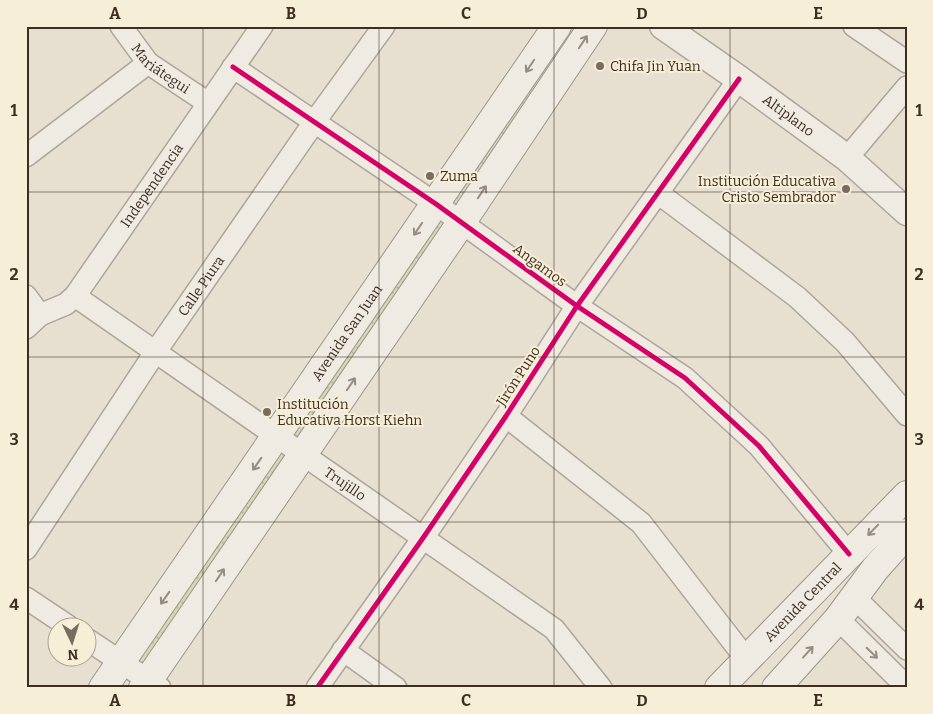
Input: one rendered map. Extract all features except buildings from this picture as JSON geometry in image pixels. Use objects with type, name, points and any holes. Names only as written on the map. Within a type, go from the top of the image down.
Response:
[{"type":"main road","name":"Avenida San Juan","points":[[103,688],[557,26]]},
{"type":"main road","points":[[150,685],[593,26]]},
{"type":"main road","name":"Avenida Central","points":[[719,688],[907,495]]},
{"type":"main road","points":[[776,688],[838,620],[875,569],[907,533]]},
{"type":"street","name":"Mariátegui","points":[[121,26],[148,64],[208,103]]},
{"type":"street","name":"Independencia","points":[[33,321],[66,304],[75,296],[262,26]]},
{"type":"street","name":"Calle Piura","points":[[26,549],[156,351],[315,121],[384,26]]},
{"type":"street","name":"Altiplano","points":[[663,26],[848,158],[907,212]]},
{"type":"street","points":[[854,26],[907,62]]},
{"type":"street","points":[[26,156],[148,64]]},
{"type":"street","name":"Angamos","points":[[233,67],[436,204],[577,306],[685,378],[758,446],[849,554]]},
{"type":"street","name":"Jirón Puno","points":[[318,688],[506,416],[577,306],[739,79]]},
{"type":"street","points":[[848,158],[907,87]]},
{"type":"street","points":[[658,193],[798,297],[845,342],[907,415]]},
{"type":"street","points":[[26,296],[33,321]]},
{"type":"street","name":"Trujillo","points":[[75,296],[554,629],[601,688]]},
{"type":"street","points":[[506,416],[641,523],[747,660]]},
{"type":"street","points":[[854,597],[907,649]]},
{"type":"street","points":[[26,598],[53,616]]},
{"type":"street","points":[[838,620],[907,687]]},
{"type":"street","points":[[98,647],[150,685]]},
{"type":"street","points":[[343,650],[396,688]]},
{"type":"green space","points":[[562,26],[583,26],[458,209],[444,204]]},
{"type":"green space","points":[[437,220],[446,227],[305,441],[289,440]]},
{"type":"green space","points":[[279,452],[289,460],[145,663],[136,657]]},
{"type":"cycle path","points":[[233,67],[436,204],[577,306],[685,378],[759,446],[849,554]]},
{"type":"cycle path","points":[[317,688],[423,538],[506,416],[577,306],[739,79]]},
{"type":"place","name":"Chifa Jin Yuan","points":[[600,66]]},
{"type":"place","name":"Zuma","points":[[430,176]]},
{"type":"place","name":"Institución Educativa Cristo Sembrador","points":[[846,189]]},
{"type":"place","name":"Institución Educativa Horst Kiehn","points":[[267,412]]}]
